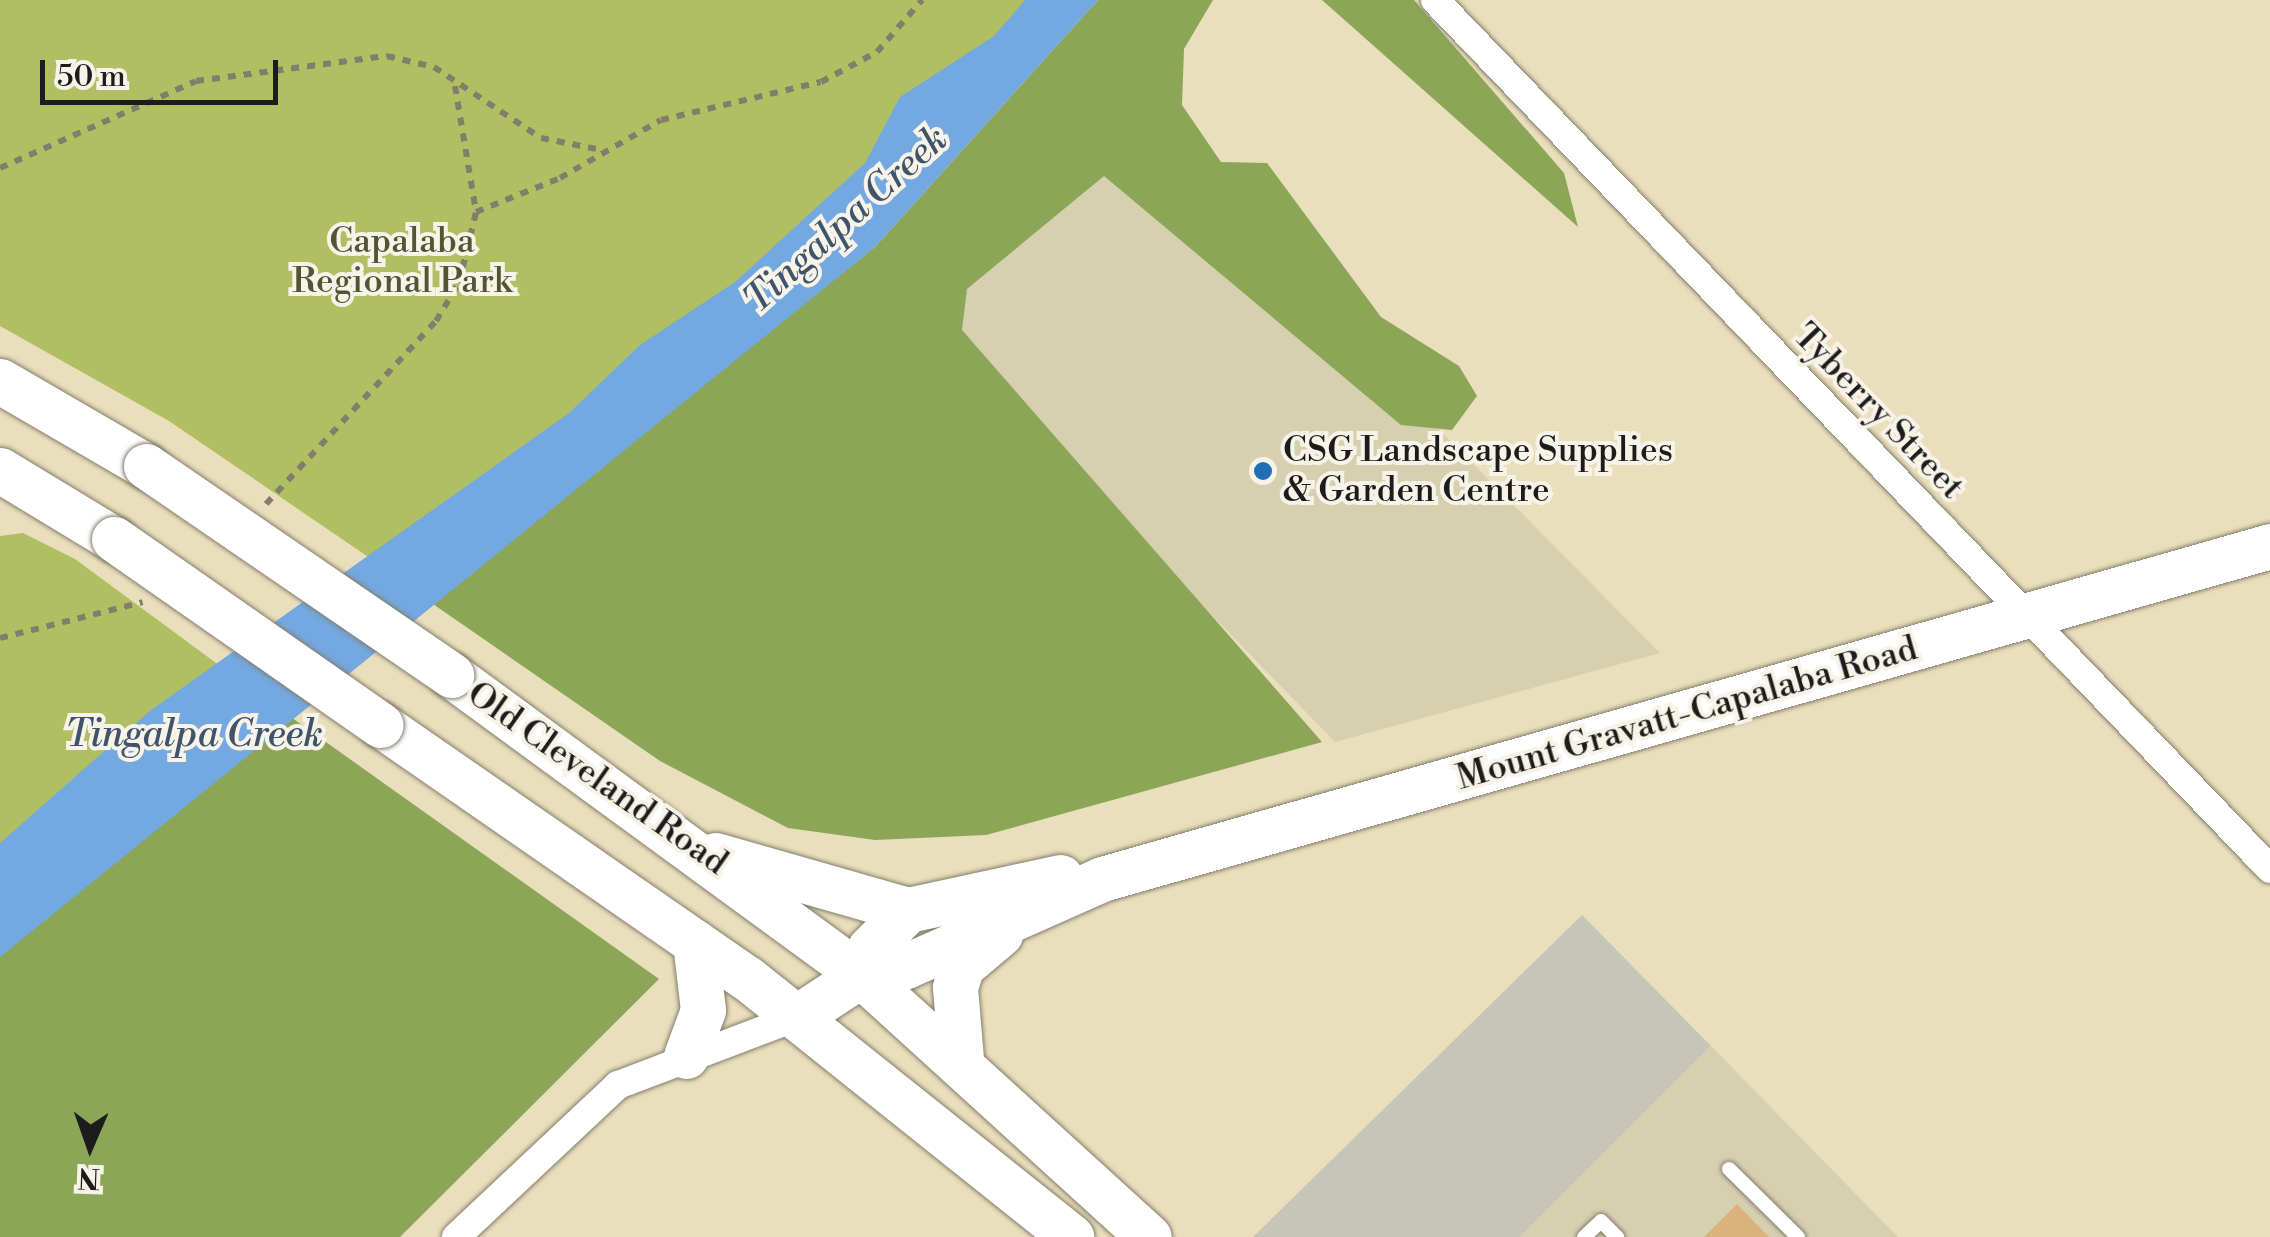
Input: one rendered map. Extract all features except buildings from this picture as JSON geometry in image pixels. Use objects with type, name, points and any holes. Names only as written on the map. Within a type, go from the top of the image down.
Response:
[{"type":"main road","name":"Old Cleveland Road","points":[[0,381],[146,466],[704,852],[861,974],[961,1059],[1149,1237]]},
{"type":"main road","points":[[0,470],[114,539],[696,942],[798,1018],[1071,1237]]},
{"type":"main road","name":"Mount Gravatt-Capalaba Road","points":[[798,1018],[861,974],[906,966],[1102,879],[2270,546]]},
{"type":"main road","points":[[704,852],[908,910]]},
{"type":"main road","name":"Mount Gravatt-Capalaba Road","points":[[861,974],[870,948],[908,910],[1060,877],[1102,879]]},
{"type":"main road","points":[[961,1059],[952,1002],[962,966],[1024,913]]},
{"type":"main road","points":[[686,1056],[704,1000],[696,942]]},
{"type":"street","name":"Tyberry Street","points":[[1435,0],[2021,617],[2046,628],[2070,665],[2270,868]]},
{"type":"street","points":[[456,1237],[604,1095],[686,1056],[798,1018]]},
{"type":"lane","points":[[1729,1169],[1798,1237]]},
{"type":"lane","points":[[1584,1237],[1601,1221],[1617,1237]]},
{"type":"path","points":[[476,212],[560,178],[599,148],[661,120],[821,82],[878,52],[922,0]]},
{"type":"path","points":[[0,168],[196,81],[388,56],[434,67],[541,138],[599,148]]},
{"type":"path","points":[[249,519],[436,320],[459,283],[476,212],[454,83]]},
{"type":"path","points":[[0,638],[148,598]]},
{"type":"shaded area","points":[[1126,113],[1660,653],[1335,742],[913,307]]},
{"type":"shaded area","points":[[1582,915],[1711,1046],[1520,1237],[1253,1237]]},
{"type":"shaded area","points":[[1711,1046],[1898,1237],[1520,1237]]},
{"type":"green space","name":"Capalaba Regional Park","points":[[0,0],[1053,0],[402,580],[169,421],[0,326]]},
{"type":"green space","points":[[1098,0],[1213,0],[1184,49],[1182,105],[1221,162],[1267,163],[1381,317],[1459,366],[1477,396],[1452,430],[1401,425],[1104,176],[967,289],[962,330],[1322,742],[986,835],[875,840],[788,828],[660,761],[430,602],[875,247]]},
{"type":"green space","points":[[1322,0],[1414,0],[1564,173],[1578,227]]},
{"type":"green space","points":[[23,533],[75,559],[250,688],[0,896],[0,536]]},
{"type":"green space","points":[[250,688],[659,979],[400,1237],[0,1237],[0,896]]},
{"type":"water","name":"Tingalpa Creek","points":[[1025,0],[1098,0],[875,247],[0,957],[0,843],[151,710],[569,413],[640,345],[735,282],[865,163],[900,97],[994,36]]},
{"type":"place","name":"CSG Landscape Supplies & Garden Centre","points":[[1263,471]]}]
